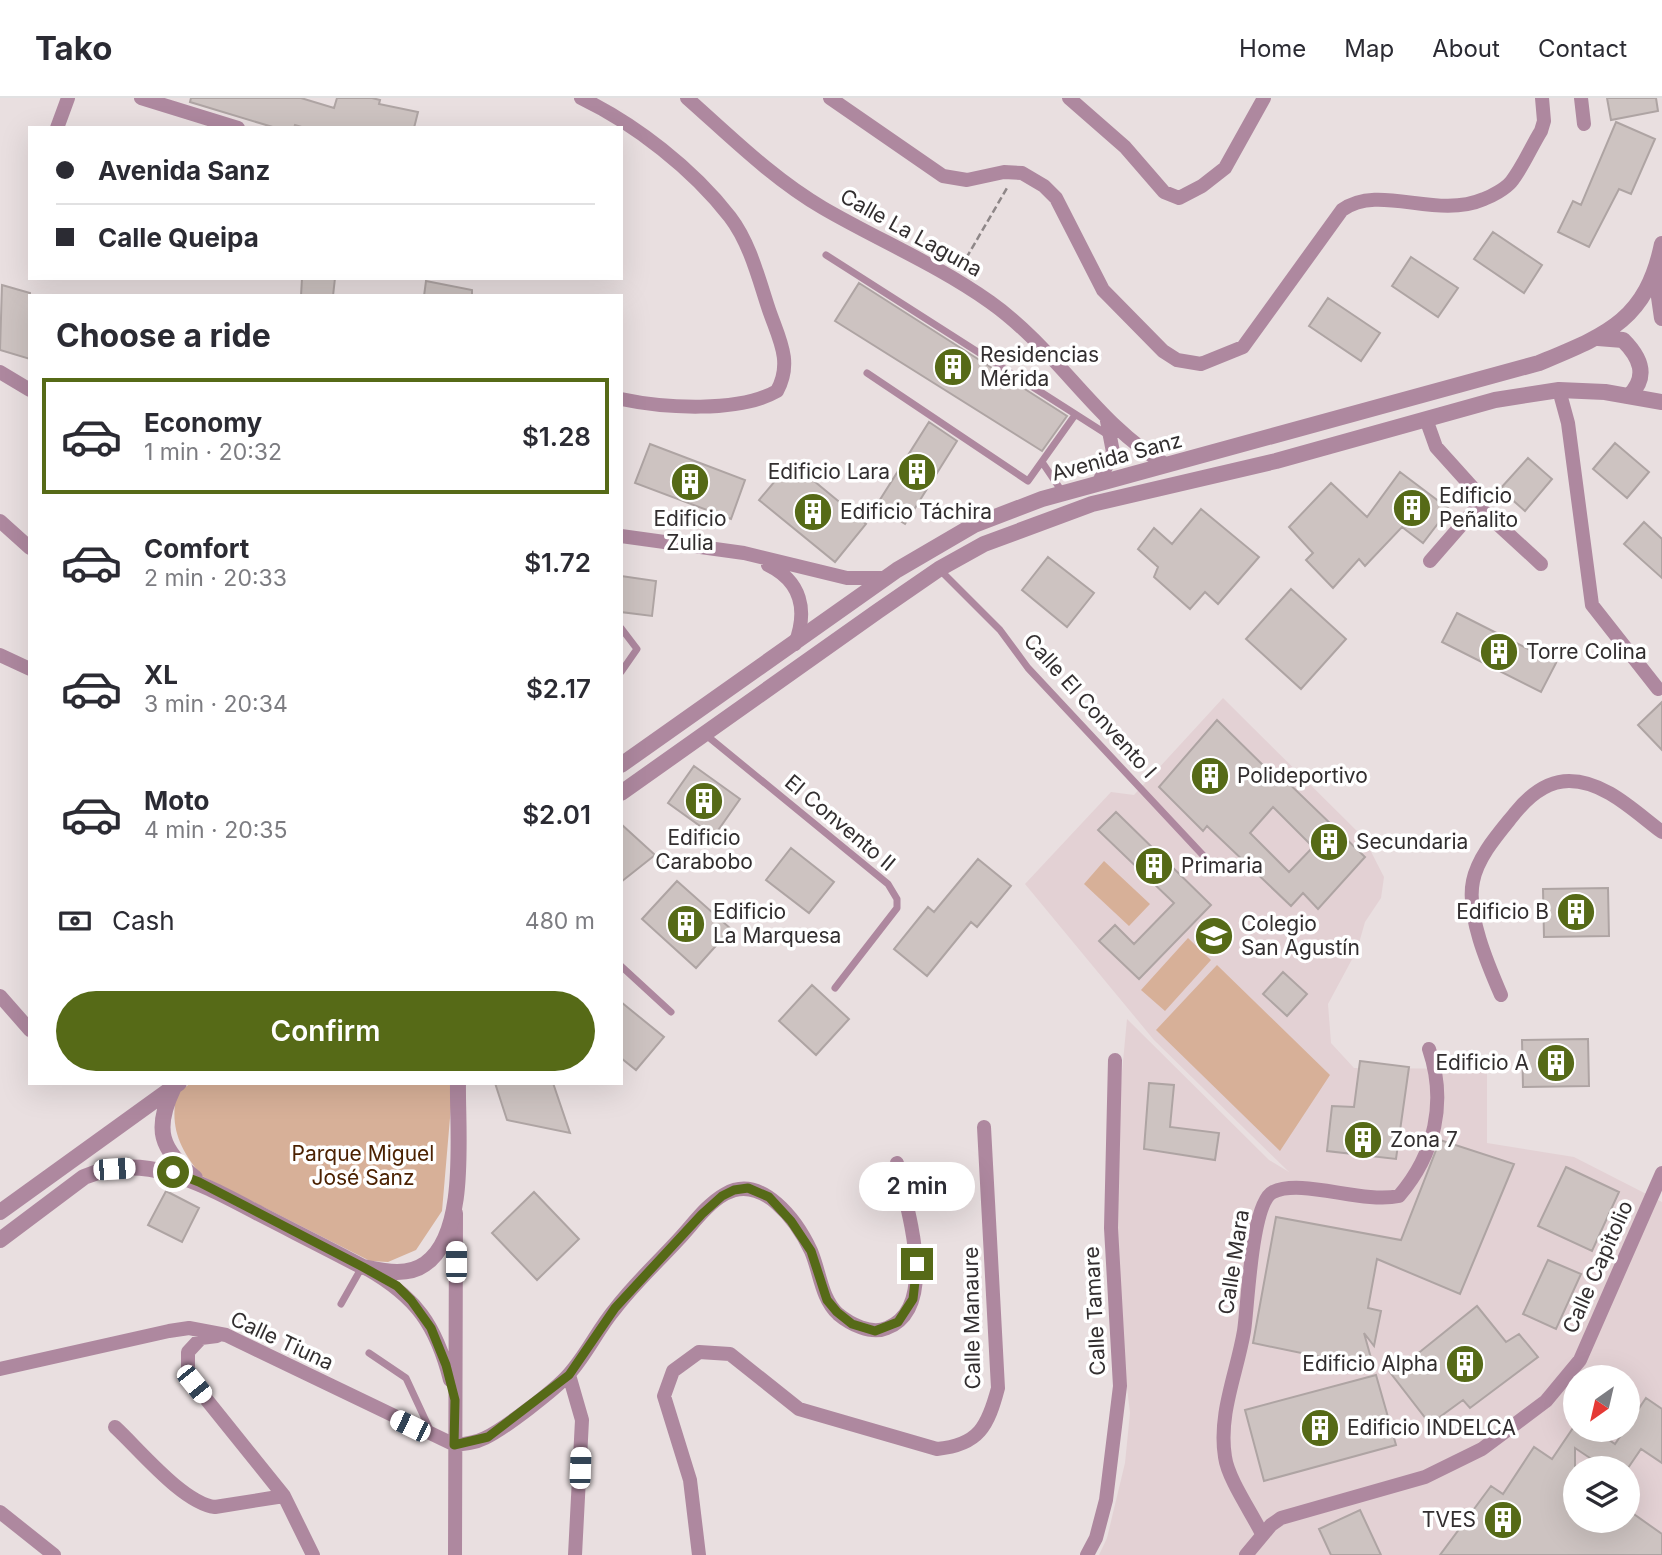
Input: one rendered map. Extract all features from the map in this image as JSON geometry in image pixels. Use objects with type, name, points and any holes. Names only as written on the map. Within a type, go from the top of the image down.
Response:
[{"type":"street","points":[[58,126],[68,98]]},
{"type":"street","points":[[141,98],[232,126]]},
{"type":"street","points":[[581,98],[616,118],[689,174],[731,218],[755,266],[786,360],[777,391],[755,401],[669,408],[623,399]]},
{"type":"street","name":"Calle La Laguna","points":[[687,98],[748,152],[820,207],[954,279],[990,302],[1040,343],[1105,416],[1133,443],[1165,464]]},
{"type":"street","points":[[830,98],[943,176],[967,180],[1016,173],[1029,176],[1056,198],[1102,290],[1163,351],[1177,360],[1201,364],[1243,346],[1342,210],[1354,201],[1371,199],[1450,208],[1482,200],[1510,183],[1541,131],[1544,121],[1542,98]]},
{"type":"street","points":[[1069,98],[1125,147],[1164,192],[1179,198],[1202,186],[1224,168],[1264,98]]},
{"type":"street","points":[[1581,98],[1584,124]]},
{"type":"street","points":[[1662,244],[1659,278],[1662,318]]},
{"type":"street","name":"Avenida Sanz","points":[[623,764],[886,578],[996,514],[1165,464],[1539,363],[1595,339],[1626,319],[1659,278]]},
{"type":"street","points":[[1595,339],[1614,337],[1623,340],[1636,353],[1643,366],[1638,384],[1629,396]]},
{"type":"street","points":[[0,372],[28,389]]},
{"type":"street","points":[[1559,390],[1568,423],[1592,605],[1658,689]]},
{"type":"street","name":"Avenida Sanz","points":[[623,792],[939,569],[984,544],[1092,503],[1276,461],[1495,400],[1559,390],[1629,396],[1662,402]]},
{"type":"street","name":"Calle La Laguna","points":[[1098,484],[1110,463],[1112,437],[1105,416]]},
{"type":"street","points":[[1426,419],[1436,447],[1472,487],[1478,506],[1541,564]]},
{"type":"street","points":[[1430,561],[1478,506]]},
{"type":"street","points":[[0,522],[28,546]]},
{"type":"street","points":[[623,536],[744,553],[848,578],[886,578]]},
{"type":"street","points":[[744,553],[783,572],[797,589],[802,620],[795,644]]},
{"type":"street","points":[[0,655],[28,668]]},
{"type":"street","points":[[1501,995],[1483,951],[1472,882],[1479,863],[1519,808],[1544,787],[1568,781],[1588,784],[1608,792],[1662,832]]},
{"type":"street","points":[[0,996],[28,1028]]},
{"type":"street","name":"Calle Mara","points":[[1262,1534],[1225,1460],[1223,1427],[1245,1330],[1252,1252],[1265,1200],[1271,1193],[1293,1188],[1362,1199],[1399,1196],[1417,1172],[1434,1135],[1439,1085],[1429,1049]]},
{"type":"street","name":"Calle Tamare","points":[[1087,1555],[1096,1538],[1107,1500],[1120,1386],[1111,1228],[1115,1060]]},
{"type":"street","points":[[176,1085],[163,1110],[161,1130],[174,1157],[199,1182]]},
{"type":"street","points":[[0,1212],[176,1085]]},
{"type":"street","points":[[455,1555],[458,1085]]},
{"type":"street","name":"Calle Manaure","points":[[699,1555],[690,1479],[664,1396],[673,1371],[698,1352],[730,1354],[799,1409],[937,1449],[961,1447],[978,1434],[991,1415],[998,1388],[998,1354],[984,1127]]},
{"type":"street","points":[[454,1445],[488,1437],[569,1375],[615,1308],[702,1214],[722,1196],[734,1190],[748,1188],[769,1197],[791,1221],[811,1251],[827,1300],[837,1312],[852,1324],[875,1331],[898,1322],[913,1299],[917,1264],[897,1163]]},
{"type":"street","points":[[0,1240],[84,1177],[97,1172],[143,1167],[199,1182],[397,1286],[422,1313],[439,1343],[455,1400]]},
{"type":"street","name":"Calle Capitolio","points":[[1246,1555],[1262,1534],[1281,1518],[1389,1489],[1465,1458],[1546,1401],[1580,1360],[1662,1173]]},
{"type":"street","points":[[363,1267],[391,1273],[425,1265],[440,1247],[456,1206]]},
{"type":"street","name":"Calle Tiuna","points":[[0,1369],[189,1328],[226,1335],[454,1445]]},
{"type":"street","points":[[226,1335],[201,1338],[188,1352],[188,1368],[194,1384],[284,1496],[313,1555]]},
{"type":"street","points":[[569,1375],[582,1420],[575,1555]]},
{"type":"street","points":[[115,1427],[188,1495],[206,1506],[215,1507],[284,1496]]},
{"type":"street","points":[[0,1512],[54,1555]]},
{"type":"lane","points":[[826,255],[1112,437]]},
{"type":"lane","points":[[867,373],[1026,481],[1075,415]]},
{"type":"lane","points":[[1042,462],[1063,493]]},
{"type":"lane","name":"Calle El Convento I","points":[[939,569],[1000,630],[1028,667],[1214,867]]},
{"type":"lane","points":[[623,631],[637,649],[623,668]]},
{"type":"lane","name":"El Convento II","points":[[705,734],[888,884],[897,899],[897,908],[835,988]]},
{"type":"lane","points":[[623,968],[671,1012]]},
{"type":"lane","points":[[341,1304],[363,1267]]},
{"type":"lane","points":[[369,1353],[406,1378],[433,1436]]},
{"type":"path","points":[[954,279],[1016,173]]},
{"type":"shaded area","points":[[1223,698],[1364,838],[1384,877],[1381,898],[1365,922],[1357,950],[1328,1004],[1331,1043],[1354,1068],[1487,1069],[1487,1143],[1574,1157],[1662,1202],[1662,1555],[1099,1555],[1107,1538],[1125,1463],[1130,1413],[1117,1303],[1118,1115],[1127,1019],[1269,1160],[1289,1172],[1154,1040],[1025,884],[1111,792],[1134,795]]},
{"type":"green space","points":[[1104,861],[1150,904],[1129,926],[1084,884]]},
{"type":"green space","points":[[1188,938],[1211,960],[1165,1011],[1141,990]]},
{"type":"green space","points":[[1217,965],[1330,1075],[1280,1151],[1156,1030]]},
{"type":"green space","name":"Parque Miguel José Sanz","points":[[188,1085],[453,1085],[442,1211],[416,1250],[388,1262],[370,1261],[202,1176],[178,1138],[174,1117],[177,1093]]},
{"type":"building","points":[[191,98],[301,98],[334,108],[337,98],[372,98],[380,100],[379,104],[418,112],[414,126],[269,126],[190,102]]},
{"type":"building","points":[[1607,98],[1656,98],[1658,111],[1611,120]]},
{"type":"building","points":[[1616,122],[1655,139],[1631,194],[1619,189],[1589,247],[1558,232],[1573,201],[1581,205]]},
{"type":"building","points":[[1493,232],[1542,265],[1524,293],[1474,259]]},
{"type":"building","points":[[1411,257],[1458,288],[1438,317],[1392,286]]},
{"type":"building","points":[[302,280],[335,280],[333,294],[301,294]]},
{"type":"building","points":[[426,281],[472,290],[472,294],[424,294]]},
{"type":"building","name":"Residencias Mérida","points":[[859,283],[1067,416],[1042,451],[835,321]]},
{"type":"building","points":[[2,285],[30,293],[28,358],[0,350]]},
{"type":"building","points":[[1328,298],[1380,333],[1361,361],[1309,326]]},
{"type":"building","name":"Edificio Lara","points":[[929,422],[957,441],[905,524],[876,506]]},
{"type":"building","points":[[1615,443],[1649,472],[1627,498],[1593,469]]},
{"type":"building","name":"Edificio Zulia","points":[[650,444],[745,480],[731,519],[635,483]]},
{"type":"building","points":[[1528,458],[1552,479],[1525,511],[1500,489]]},
{"type":"building","name":"Edificio Táchira","points":[[791,462],[866,524],[835,562],[759,500]]},
{"type":"building","points":[[1400,472],[1449,509],[1423,543],[1402,527],[1365,566],[1359,559],[1333,588],[1306,560],[1313,553],[1289,527],[1331,483],[1367,517]]},
{"type":"building","points":[[1201,509],[1259,557],[1218,604],[1205,592],[1190,609],[1154,577],[1158,567],[1138,549],[1154,528],[1172,544]]},
{"type":"building","points":[[1644,522],[1662,539],[1662,578],[1624,544]]},
{"type":"building","points":[[1048,557],[1094,593],[1067,627],[1022,590]]},
{"type":"building","points":[[623,576],[656,581],[652,616],[623,612]]},
{"type":"building","points":[[1291,589],[1346,639],[1301,689],[1246,639]]},
{"type":"building","name":"Torre Colina","points":[[1457,613],[1556,663],[1541,692],[1442,642]]},
{"type":"building","points":[[1662,702],[1662,750],[1638,725]]},
{"type":"building","points":[[1217,720],[1273,775],[1276,771],[1365,857],[1318,909],[1303,893],[1291,906],[1207,826],[1203,831],[1159,787]],"holes":[[[1273,807],[1313,847],[1289,872],[1250,833]]]},
{"type":"building","name":"Edificio Carabobo","points":[[694,766],[740,799],[714,836],[668,803]]},
{"type":"building","name":"Primaria","points":[[1116,812],[1211,905],[1139,979],[1099,941],[1115,925],[1134,944],[1174,903],[1098,830]]},
{"type":"building","points":[[623,826],[655,855],[623,880]]},
{"type":"building","points":[[791,848],[834,882],[809,913],[766,880]]},
{"type":"building","points":[[978,859],[1011,886],[977,927],[971,922],[927,976],[894,949],[928,907],[934,912]]},
{"type":"building","name":"Edificio La Marquesa","points":[[677,881],[731,929],[696,968],[642,919]]},
{"type":"building","name":"Edificio B","points":[[1608,888],[1609,936],[1544,937],[1543,889]]},
{"type":"building","points":[[1283,972],[1307,994],[1287,1016],[1263,994]]},
{"type":"building","points":[[812,985],[849,1019],[816,1055],[779,1021]]},
{"type":"building","points":[[623,1004],[664,1037],[636,1070],[623,1060]]},
{"type":"building","name":"Edificio A","points":[[1588,1039],[1589,1086],[1523,1087],[1522,1040]]},
{"type":"building","points":[[1360,1061],[1409,1067],[1396,1159],[1327,1151],[1332,1106],[1354,1107]]},
{"type":"building","points":[[1149,1083],[1174,1085],[1170,1127],[1219,1133],[1215,1160],[1144,1149]]},
{"type":"building","points":[[496,1085],[554,1085],[570,1133],[507,1120]]},
{"type":"building","points":[[1440,1140],[1514,1164],[1460,1294],[1377,1259],[1368,1308],[1381,1311],[1374,1346],[1364,1333],[1371,1358],[1369,1367],[1253,1343],[1276,1217],[1401,1240]]},
{"type":"building","points":[[1566,1167],[1619,1192],[1592,1251],[1538,1226]]},
{"type":"building","points":[[166,1191],[199,1208],[182,1242],[148,1225]]},
{"type":"building","points":[[534,1192],[579,1239],[537,1280],[492,1233]]},
{"type":"building","points":[[1548,1260],[1581,1274],[1556,1329],[1523,1314]]},
{"type":"building","name":"Edificio Alpha","points":[[1477,1306],[1506,1342],[1519,1334],[1538,1357],[1470,1408],[1463,1400],[1430,1424],[1389,1371],[1421,1351]]},
{"type":"building","name":"Edificio INDELCA","points":[[1376,1375],[1396,1445],[1264,1481],[1245,1410]]},
{"type":"building","points":[[1646,1398],[1662,1409],[1662,1463],[1641,1449],[1636,1456],[1587,1456],[1575,1448],[1575,1456],[1563,1456],[1563,1533],[1640,1533],[1640,1518],[1662,1534],[1662,1555],[1440,1555],[1491,1486],[1503,1494],[1534,1447],[1552,1459],[1564,1442],[1640,1442],[1640,1407]]},
{"type":"building","points":[[1360,1510],[1381,1555],[1331,1555],[1319,1529]]},
{"type":"place","name":"Residencias Mérida","points":[[953,367]]},
{"type":"place","name":"Edificio Lara","points":[[917,472]]},
{"type":"place","name":"Edificio Zulia","points":[[690,482]]},
{"type":"place","name":"Edificio Peñalito","points":[[1412,508]]},
{"type":"place","name":"Edificio Táchira","points":[[813,512]]},
{"type":"place","name":"Torre Colina","points":[[1499,652]]},
{"type":"place","name":"Polideportivo","points":[[1210,776]]},
{"type":"place","name":"Edificio Carabobo","points":[[704,801]]},
{"type":"place","name":"Secundaria","points":[[1329,842]]},
{"type":"place","name":"Primaria","points":[[1154,866]]},
{"type":"place","name":"Edificio B","points":[[1576,912]]},
{"type":"place","name":"Edificio La Marquesa","points":[[686,924]]},
{"type":"place","name":"Colegio San Agustín","points":[[1214,936]]},
{"type":"place","name":"Edificio A","points":[[1556,1063]]},
{"type":"place","name":"Zona 7","points":[[1363,1140]]},
{"type":"place","name":"Edificio Alpha","points":[[1465,1364]]},
{"type":"place","name":"Edificio INDELCA","points":[[1320,1428]]},
{"type":"place","name":"TVES","points":[[1503,1520]]},
{"type":"route","points":[[173,1172],[199,1182],[397,1286],[422,1313],[439,1343],[455,1400],[454,1445],[477,1442],[488,1437],[569,1375],[615,1308],[702,1214],[722,1196],[734,1190],[748,1188],[758,1191],[769,1197],[791,1221],[811,1251],[827,1300],[852,1324],[875,1331],[898,1322],[909,1311],[913,1299],[917,1264]]}]
